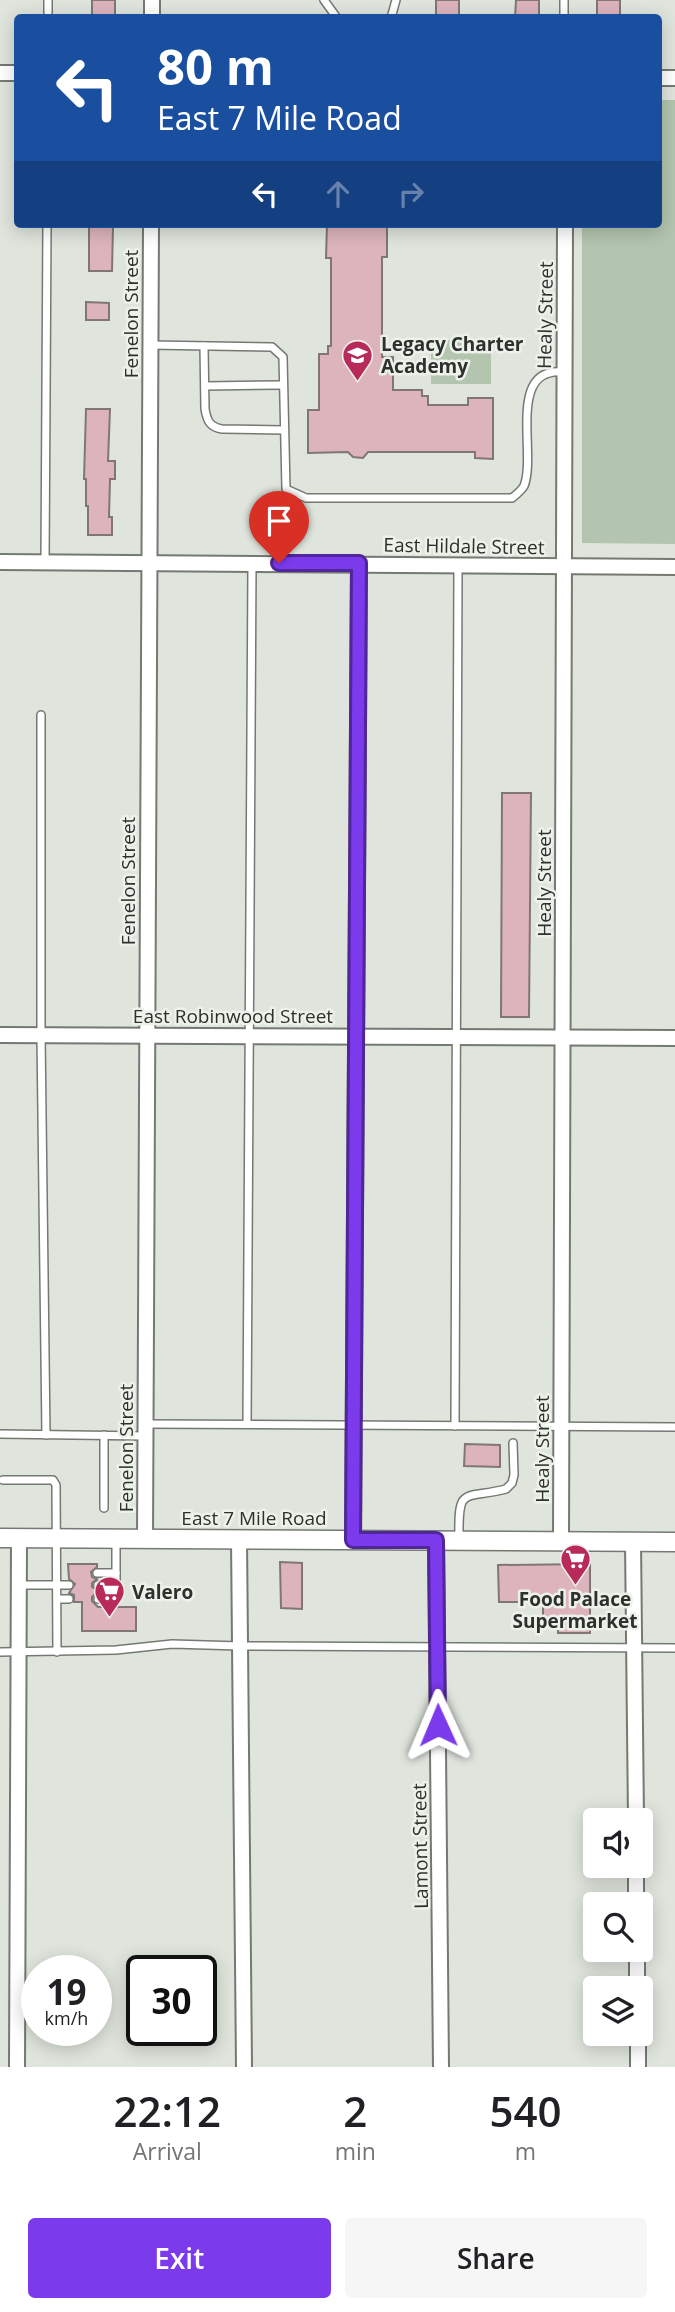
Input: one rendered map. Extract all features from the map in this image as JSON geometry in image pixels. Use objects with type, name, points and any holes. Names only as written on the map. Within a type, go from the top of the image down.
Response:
[{"type":"street","name":"Fenelon Street","points":[[145,1539],[151,228]]},
{"type":"street","name":"Healy Street","points":[[561,1541],[565,228]]},
{"type":"street","name":"East Hildale Street","points":[[0,562],[675,567]]},
{"type":"street","points":[[353,1540],[359,563]]},
{"type":"street","name":"East Robinwood Street","points":[[0,1035],[675,1038]]},
{"type":"street","name":"East 7 Mile Road","points":[[0,1538],[675,1542]]},
{"type":"street","points":[[17,2067],[19,1538]]},
{"type":"street","points":[[239,1539],[244,2067]]},
{"type":"street","name":"Lamont Street","points":[[436,1540],[441,2067]]},
{"type":"street","points":[[633,1541],[636,1808]]},
{"type":"street","points":[[638,2046],[638,2067]]},
{"type":"lane","points":[[45,562],[47,228]]},
{"type":"lane","points":[[150,345],[272,347],[283,357],[286,489],[306,498],[512,498],[523,489],[527,475],[528,393],[536,380],[552,371],[563,372]]},
{"type":"lane","points":[[204,346],[206,419],[213,427],[284,430]]},
{"type":"lane","points":[[205,386],[283,385]]},
{"type":"lane","points":[[247,1424],[252,563]]},
{"type":"lane","points":[[455,1426],[458,565]]},
{"type":"lane","points":[[41,715],[41,1035],[46,1435]]},
{"type":"lane","points":[[0,1434],[104,1435],[247,1424],[675,1427]]},
{"type":"lane","points":[[104,1435],[104,1508]]},
{"type":"lane","points":[[459,1541],[460,1505],[467,1496],[506,1489],[512,1483],[513,1443]]},
{"type":"lane","points":[[3,1480],[56,1482],[57,1652]]},
{"type":"lane","points":[[98,1600],[116,1599],[117,1539]]},
{"type":"lane","points":[[57,1573],[69,1573]]},
{"type":"lane","points":[[97,1573],[117,1573]]},
{"type":"lane","points":[[19,1585],[69,1585]]},
{"type":"lane","points":[[98,1585],[116,1585]]},
{"type":"lane","points":[[57,1599],[69,1599]]},
{"type":"lane","points":[[0,1652],[116,1650],[173,1644],[675,1648]]},
{"type":"green space","points":[[662,100],[675,100],[675,544],[582,543],[582,228],[662,228]]},
{"type":"green space","points":[[431,340],[491,340],[491,384],[431,384]]},
{"type":"building","points":[[92,0],[115,0],[115,14],[92,14]]},
{"type":"building","points":[[436,0],[459,0],[459,14],[436,14]]},
{"type":"building","points":[[516,0],[539,0],[539,14],[515,14]]},
{"type":"building","points":[[597,0],[620,0],[620,14],[597,14]]},
{"type":"building","points":[[89,228],[113,228],[112,271],[89,271]]},
{"type":"building","points":[[327,228],[387,228],[387,257],[382,257],[382,357],[393,357],[393,390],[422,390],[422,396],[428,396],[428,405],[468,405],[468,398],[493,398],[493,459],[475,458],[475,452],[368,452],[363,458],[353,457],[348,452],[308,453],[308,410],[319,410],[319,354],[328,354],[328,346],[331,346],[331,258],[326,258]]},
{"type":"building","points":[[86,302],[109,303],[109,320],[86,320]]},
{"type":"building","points":[[86,409],[110,409],[108,461],[115,461],[115,479],[110,479],[109,517],[112,517],[112,535],[88,535],[84,479]]},
{"type":"building","points":[[502,793],[531,793],[529,1017],[501,1017]]},
{"type":"building","points":[[465,1444],[500,1445],[500,1467],[464,1466]]},
{"type":"building","points":[[280,1562],[302,1563],[302,1609],[281,1608]]},
{"type":"building","points":[[68,1564],[97,1564],[91,1572],[92,1577],[97,1579],[92,1583],[92,1587],[98,1591],[92,1601],[98,1607],[136,1607],[136,1631],[82,1631],[82,1602],[74,1602],[74,1595],[69,1593],[75,1584],[69,1579]]},
{"type":"building","points":[[590,1564],[590,1633],[558,1633],[558,1626],[543,1626],[543,1602],[499,1602],[498,1565]]},
{"type":"place","name":"Legacy Charter Academy","points":[[358,382]]},
{"type":"place","name":"Food Palace Supermarket","points":[[575,1587]]},
{"type":"place","name":"Valero","points":[[109,1619]]},
{"type":"route","points":[[279,563],[359,563],[353,1540],[436,1540],[438,1725]]}]
